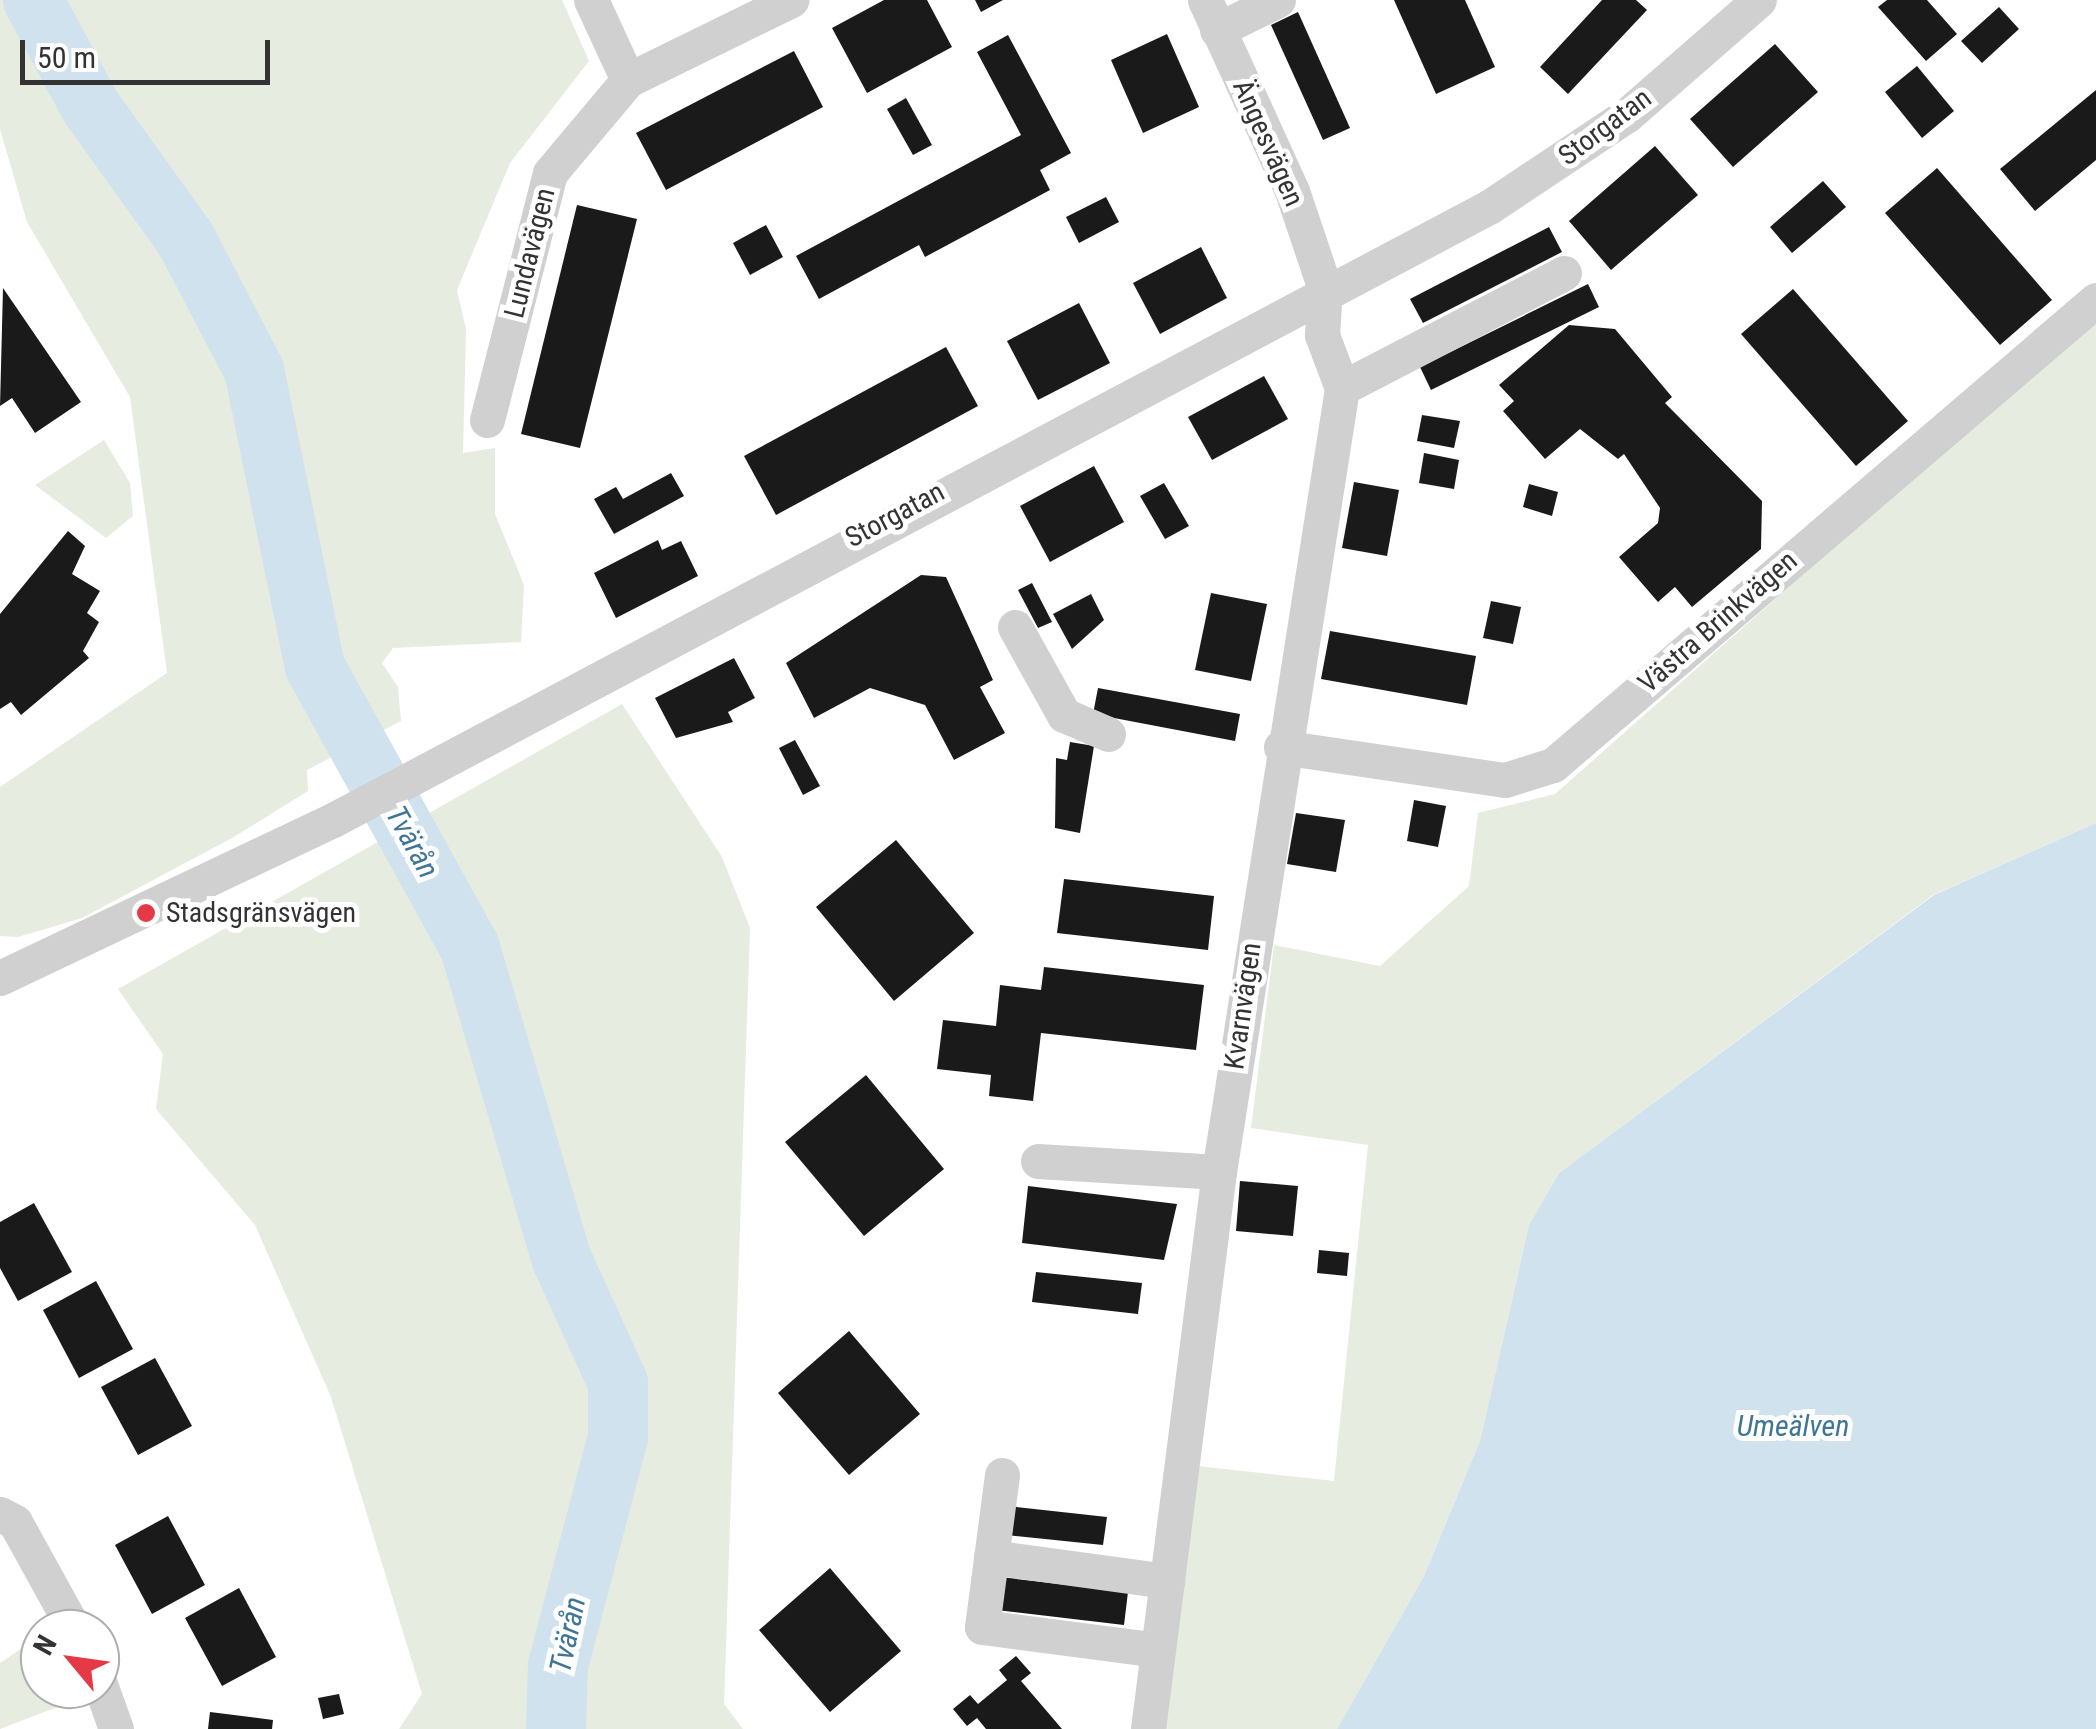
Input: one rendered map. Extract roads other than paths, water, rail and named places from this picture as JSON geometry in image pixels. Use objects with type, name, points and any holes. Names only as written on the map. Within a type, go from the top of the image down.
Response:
[{"type":"street","points":[[591,0],[628,80],[791,0]]},
{"type":"street","points":[[1211,15],[1278,0]]},
{"type":"street","name":"Storgatan","points":[[0,978],[333,820],[1324,289],[1489,208],[1586,145],[1759,0]]},
{"type":"street","name":"Ängesvägen","points":[[1211,15],[1292,191],[1324,289]]},
{"type":"street","name":"Lundavägen","points":[[486,420],[550,173],[628,80]]},
{"type":"street","points":[[1324,289],[1322,335],[1342,388],[1564,273]]},
{"type":"street","name":"Västra Brinkvägen","points":[[1282,746],[1505,780],[1553,766],[2096,300]]},
{"type":"street","name":"Kvarnvägen","points":[[1148,1729],[1219,1172],[1282,746],[1342,388]]},
{"type":"street","points":[[1015,628],[1064,715],[1108,734]]},
{"type":"street","points":[[1038,1161],[1219,1172]]},
{"type":"street","points":[[1002,1475],[982,1627],[1158,1650]]},
{"type":"street","points":[[0,1514],[15,1522],[63,1609]]},
{"type":"street","points":[[991,1557],[1167,1582]]},
{"type":"water","name":"Umeälven","points":[[2096,823],[2096,1729],[1337,1729],[1424,1576],[1480,1441],[1529,1225],[1559,1173],[1934,895]]},
{"type":"waterway","name":"Tvärån","points":[[33,0],[90,106],[185,238],[254,370],[315,667],[470,948],[562,1260],[618,1383],[618,1437],[558,1665],[556,1729]]},
{"type":"place","name":"Stadsgränsvägen","points":[[146,913]]}]
